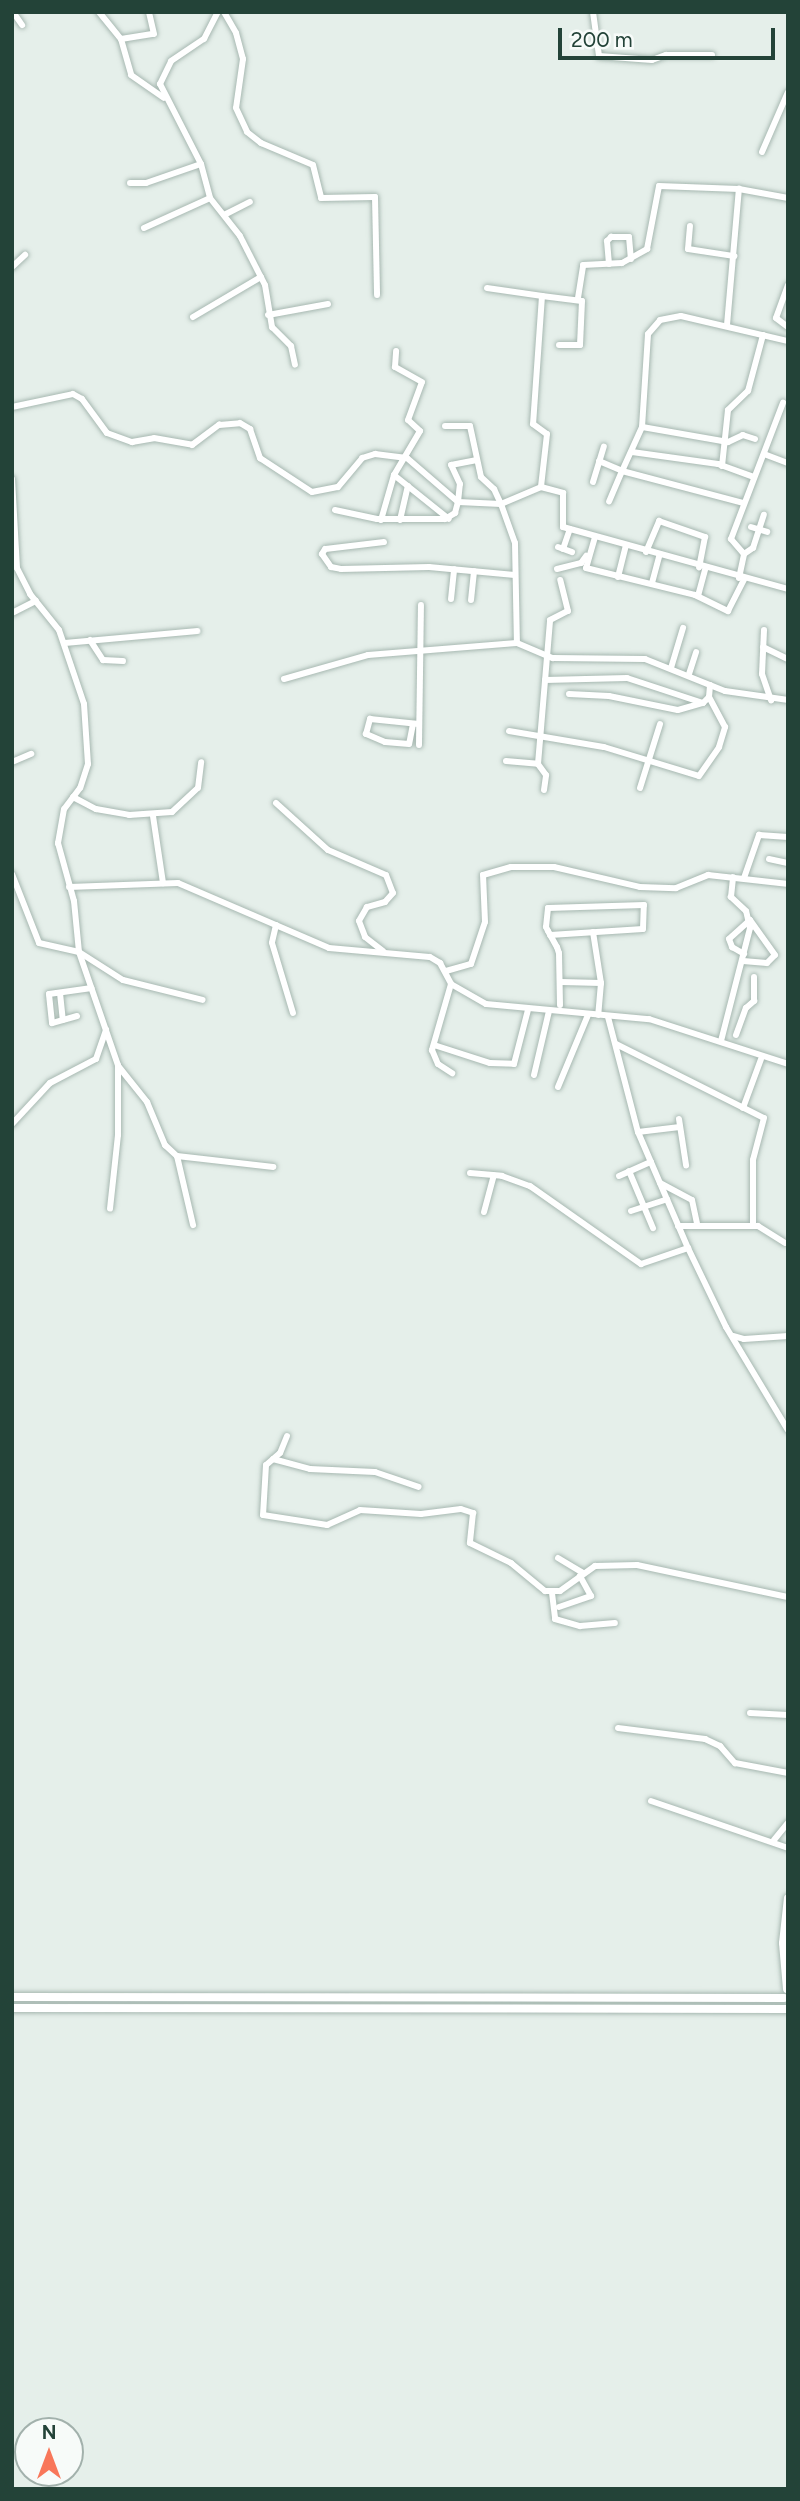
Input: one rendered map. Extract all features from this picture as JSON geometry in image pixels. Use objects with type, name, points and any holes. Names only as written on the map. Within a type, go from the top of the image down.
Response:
[{"type":"street","points":[[13,12],[22,25]]},
{"type":"street","points":[[99,12],[121,39],[131,75],[164,98]]},
{"type":"street","points":[[121,39],[154,34],[149,12]]},
{"type":"street","points":[[218,12],[204,39],[167,68],[160,84],[164,98],[201,164],[210,198],[224,215],[261,277],[268,315],[291,346],[295,365]]},
{"type":"street","points":[[224,12],[236,33],[243,59],[236,108],[247,132],[261,143],[313,165],[321,198],[375,197],[377,295]]},
{"type":"street","points":[[593,12],[598,56],[652,60],[712,55]]},
{"type":"street","points":[[762,152],[788,92]]},
{"type":"street","points":[[130,183],[146,183],[201,164]]},
{"type":"street","points":[[559,345],[580,345],[582,303],[578,298],[582,267],[631,260],[649,244],[659,186],[739,189],[788,198]]},
{"type":"street","points":[[727,325],[739,189]]},
{"type":"street","points":[[144,228],[210,198]]},
{"type":"street","points":[[224,215],[250,202]]},
{"type":"street","points":[[690,226],[688,249],[734,256]]},
{"type":"street","points":[[609,264],[607,241],[611,237],[628,237],[631,260]]},
{"type":"street","points":[[12,267],[25,255]]},
{"type":"street","points":[[193,317],[261,277]]},
{"type":"street","points":[[788,285],[776,318],[788,327]]},
{"type":"street","points":[[487,288],[578,298]]},
{"type":"street","points":[[541,487],[547,434],[533,424],[542,296]]},
{"type":"street","points":[[268,315],[328,304]]},
{"type":"street","points":[[609,501],[642,427],[652,326],[681,316],[788,341]]},
{"type":"street","points":[[722,466],[728,442],[728,410],[748,391],[763,335]]},
{"type":"street","points":[[381,520],[394,475],[402,457],[420,431],[408,420],[423,386],[420,379],[395,368],[396,351]]},
{"type":"street","points":[[12,407],[73,394],[82,399],[107,433],[132,442],[167,438],[192,445],[219,425],[240,423],[250,429],[260,458],[312,492],[338,487],[368,456],[402,457],[458,502],[501,504],[541,487],[564,493],[560,523],[570,529],[702,568],[788,589]]},
{"type":"street","points":[[593,536],[586,567],[698,596],[730,611],[741,578],[744,554],[731,539],[783,403]]},
{"type":"street","points":[[445,426],[470,426],[481,477],[495,489],[514,543],[517,643]]},
{"type":"street","points":[[642,427],[728,442],[743,435],[755,439]]},
{"type":"street","points":[[593,482],[604,447]]},
{"type":"street","points":[[632,452],[722,466],[753,477]]},
{"type":"street","points":[[764,454],[788,463]]},
{"type":"street","points":[[449,519],[458,502],[460,484],[450,465],[477,460]]},
{"type":"street","points":[[599,461],[622,471],[743,503]]},
{"type":"street","points":[[394,475],[449,519]]},
{"type":"street","points":[[12,479],[17,568],[65,643],[84,704],[89,756],[74,797],[64,809],[58,842],[69,887],[79,952],[118,1065],[118,1135],[110,1209]]},
{"type":"street","points":[[400,520],[408,486]]},
{"type":"street","points":[[335,510],[381,520],[449,519]]},
{"type":"street","points":[[744,554],[753,548],[764,515]]},
{"type":"street","points":[[646,552],[659,521],[705,537],[698,596]]},
{"type":"street","points":[[751,527],[767,532]]},
{"type":"street","points":[[570,529],[561,548],[572,552]]},
{"type":"street","points":[[557,569],[584,561],[593,536]]},
{"type":"street","points":[[384,542],[325,549],[322,554],[331,567],[341,569],[454,569],[515,575]]},
{"type":"street","points":[[618,577],[626,546]]},
{"type":"street","points":[[652,583],[659,556]]},
{"type":"street","points":[[451,599],[454,569]]},
{"type":"street","points":[[471,600],[474,571]]},
{"type":"street","points":[[544,790],[546,775],[538,764],[546,654],[551,618],[568,611],[560,580]]},
{"type":"street","points":[[12,613],[36,600]]},
{"type":"street","points":[[419,746],[416,724],[421,605]]},
{"type":"street","points":[[671,668],[683,628]]},
{"type":"street","points":[[764,630],[762,674],[771,699]]},
{"type":"street","points":[[65,643],[198,631]]},
{"type":"street","points":[[90,640],[103,660],[124,661]]},
{"type":"street","points":[[284,679],[368,655],[517,643],[553,658],[635,657],[689,674],[710,685],[788,701]]},
{"type":"street","points":[[763,647],[788,659]]},
{"type":"street","points":[[689,674],[696,652]]},
{"type":"street","points":[[545,680],[627,678],[702,704]]},
{"type":"street","points":[[509,731],[604,747],[694,776],[705,771],[724,727],[709,697],[710,685]]},
{"type":"street","points":[[569,694],[609,696],[678,710],[702,704],[709,697]]},
{"type":"street","points":[[370,719],[416,724],[408,744],[385,742],[366,734],[370,719]]},
{"type":"street","points":[[640,788],[651,761],[660,724]]},
{"type":"street","points":[[12,762],[31,754]]},
{"type":"street","points":[[506,761],[538,764]]},
{"type":"street","points":[[74,797],[96,809],[153,816],[172,812],[195,792],[201,762]]},
{"type":"street","points":[[276,803],[328,850],[386,875],[393,893],[385,902],[367,906],[359,921],[365,937],[384,952]]},
{"type":"street","points":[[153,816],[163,883]]},
{"type":"street","points":[[744,878],[759,835],[788,837]]},
{"type":"street","points":[[769,859],[788,863]]},
{"type":"street","points":[[446,971],[471,964],[485,922],[483,879],[488,873],[521,865],[554,867],[640,887],[669,888],[688,885],[708,875],[788,884]]},
{"type":"street","points":[[12,874],[35,938],[79,952],[123,980],[203,1000]]},
{"type":"street","points":[[733,877],[731,897],[750,920],[775,955],[767,963],[744,957],[732,947],[729,939],[750,920]]},
{"type":"street","points":[[69,887],[163,883],[190,887],[340,951],[423,955],[440,962],[451,984],[434,1045],[438,1064],[452,1073]]},
{"type":"street","points":[[550,935],[645,929],[644,905],[548,908],[545,923],[550,935],[559,953],[559,1005]]},
{"type":"street","points":[[720,1041],[744,957],[750,920]]},
{"type":"street","points":[[276,925],[272,943],[293,1013]]},
{"type":"street","points":[[593,932],[601,983],[598,1015]]},
{"type":"street","points":[[736,1035],[745,1010],[754,1001],[754,976]]},
{"type":"street","points":[[561,982],[601,983]]},
{"type":"street","points":[[451,984],[486,1004],[528,1010],[649,1019],[720,1041],[761,1059],[788,1064]]},
{"type":"street","points":[[78,1016],[51,1021],[50,994],[92,988]]},
{"type":"street","points":[[61,993],[63,1020]]},
{"type":"street","points":[[731,1005],[745,1010]]},
{"type":"street","points":[[434,1045],[490,1063],[514,1063],[528,1010]]},
{"type":"street","points":[[534,1075],[549,1011]]},
{"type":"street","points":[[558,1087],[588,1015]]},
{"type":"street","points":[[608,1017],[638,1132],[678,1226],[732,1335],[788,1430]]},
{"type":"street","points":[[12,1124],[50,1083],[96,1059],[106,1028]]},
{"type":"street","points":[[615,1044],[764,1118],[753,1160],[753,1226]]},
{"type":"street","points":[[743,1108],[761,1059]]},
{"type":"street","points":[[118,1065],[147,1102],[165,1144],[177,1156],[193,1225]]},
{"type":"street","points":[[679,1119],[686,1165]]},
{"type":"street","points":[[638,1132],[680,1127]]},
{"type":"street","points":[[177,1156],[273,1167]]},
{"type":"street","points":[[619,1176],[651,1162]]},
{"type":"street","points":[[629,1171],[653,1228]]},
{"type":"street","points":[[470,1173],[494,1175],[530,1186],[641,1264],[688,1248]]},
{"type":"street","points":[[484,1212],[494,1175]]},
{"type":"street","points":[[660,1183],[692,1200],[697,1223]]},
{"type":"street","points":[[631,1211],[667,1199]]},
{"type":"street","points":[[678,1226],[697,1223],[753,1226],[770,1230],[785,1243]]},
{"type":"street","points":[[732,1335],[744,1339],[788,1336]]},
{"type":"street","points":[[287,1436],[266,1465],[263,1515],[327,1525],[359,1510],[421,1514],[455,1508],[470,1511],[470,1543],[512,1563],[538,1588],[552,1593]]},
{"type":"street","points":[[273,1458],[310,1469],[376,1472],[419,1487]]},
{"type":"street","points":[[558,1558],[581,1574],[591,1596],[559,1607]]},
{"type":"street","points":[[552,1593],[595,1566],[637,1565],[788,1597]]},
{"type":"street","points":[[552,1593],[555,1619],[580,1626],[615,1623]]},
{"type":"street","points":[[750,1713],[788,1715]]},
{"type":"street","points":[[618,1728],[705,1739],[720,1746],[735,1763],[788,1773]]},
{"type":"street","points":[[651,1801],[774,1840],[788,1848]]},
{"type":"street","points":[[774,1840],[788,1824]]},
{"type":"street","points":[[787,1998],[785,1943],[788,1899]]},
{"type":"street","points":[[12,1997],[787,1998]]},
{"type":"street","points":[[25,1997],[25,2008]]},
{"type":"street","points":[[523,1998],[523,2010]]},
{"type":"street","points":[[12,2008],[523,2010],[787,1998]]}]
